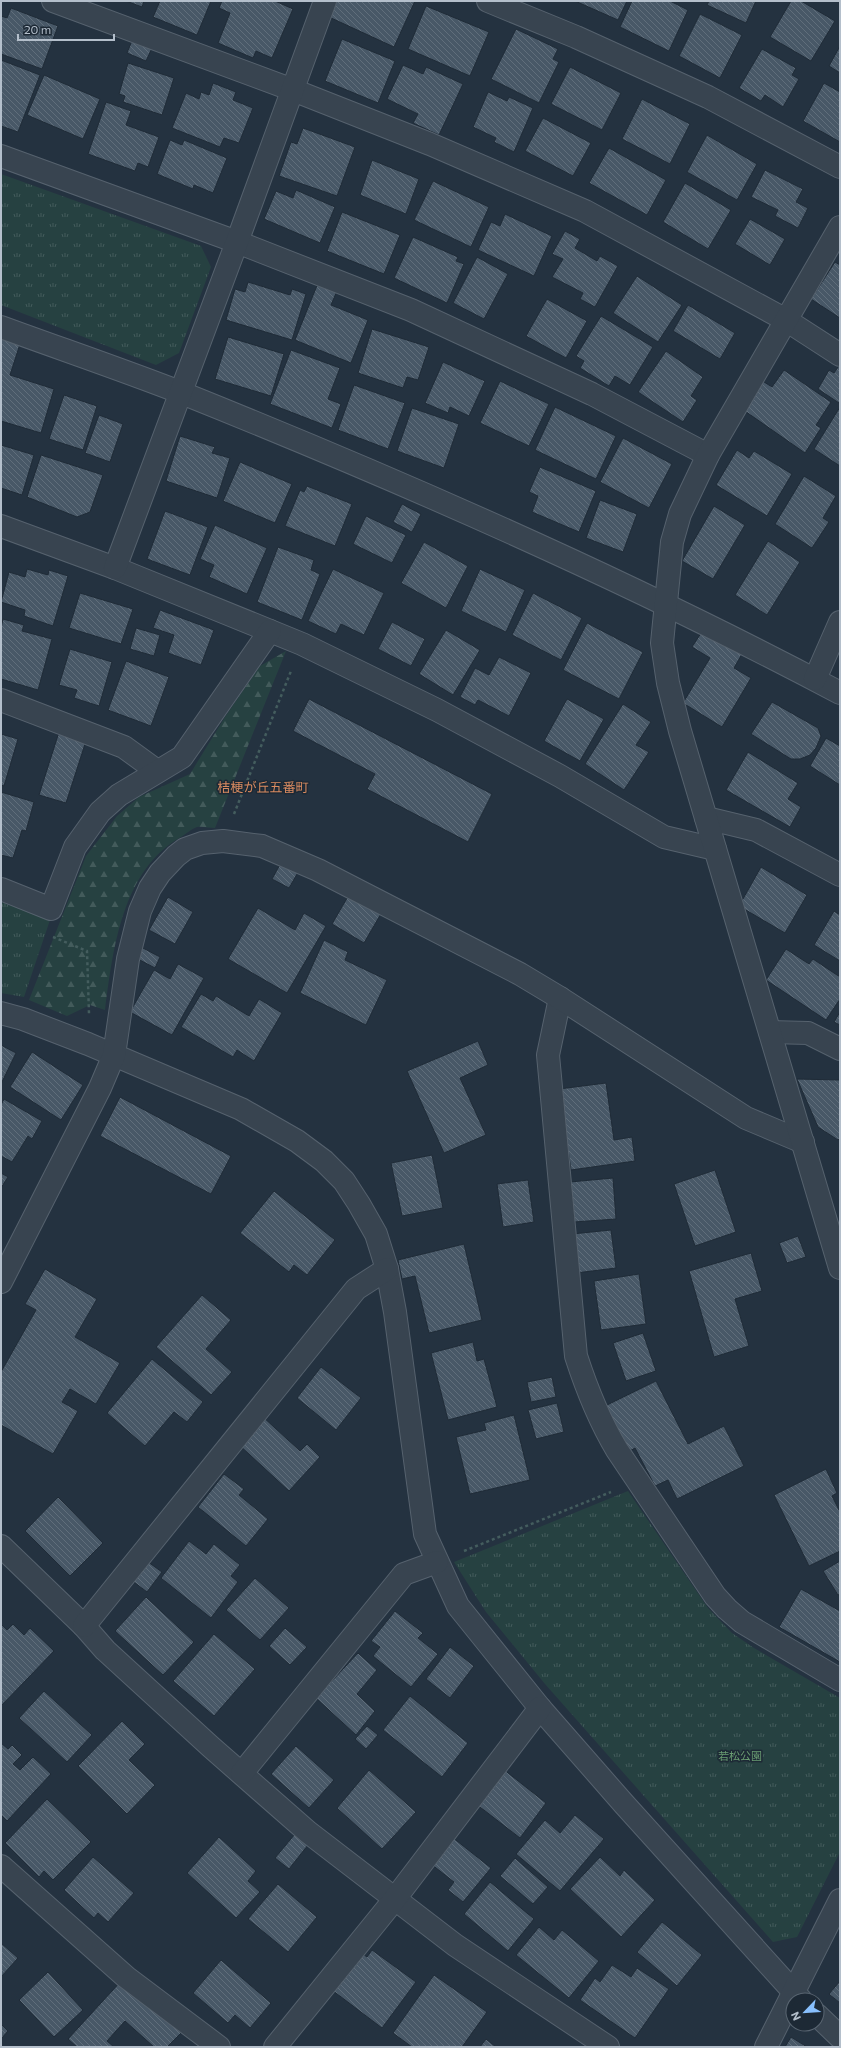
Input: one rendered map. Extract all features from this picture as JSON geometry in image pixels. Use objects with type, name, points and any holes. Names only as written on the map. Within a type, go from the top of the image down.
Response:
[{"type":"street","points":[[53,1],[293,90],[430,144],[585,211],[786,320],[840,355]]},
{"type":"street","points":[[114,568],[237,242],[325,1]]},
{"type":"street","points":[[488,1],[576,37],[708,97],[840,167]]},
{"type":"street","points":[[1,156],[237,242],[426,317],[592,394],[708,455]]},
{"type":"street","points":[[840,227],[708,455],[680,514],[672,542],[662,643],[668,683],[680,731],[803,1142],[837,1246],[840,1268]]},
{"type":"street","points":[[1,327],[180,392],[303,442],[493,525],[666,604],[840,693]]},
{"type":"street","points":[[1,526],[114,568],[236,616],[302,644],[437,710],[560,776],[664,838],[715,849]]},
{"type":"street","points":[[815,679],[840,622]]},
{"type":"street","points":[[1,889],[51,909],[75,847],[100,812],[119,795],[182,757],[270,631]]},
{"type":"street","points":[[1,700],[124,747],[157,771]]},
{"type":"street","points":[[706,818],[756,830],[840,875]]},
{"type":"street","points":[[1,1282],[100,1088],[114,1055],[128,959],[140,911],[150,888],[160,873],[176,856],[185,849],[202,843],[223,841],[262,846],[318,870],[520,974],[560,998],[746,1118],[803,1142]]},
{"type":"street","points":[[560,998],[548,1055],[576,1356],[589,1397],[603,1427],[715,1596],[727,1610],[742,1622],[840,1680]]},
{"type":"street","points":[[1,1013],[23,1019],[88,1044],[240,1109],[297,1141],[324,1161],[344,1181],[376,1234],[387,1269],[425,1534],[458,1606],[540,1708],[794,1992]]},
{"type":"street","points":[[770,1032],[808,1033],[840,1049]]},
{"type":"street","points":[[84,1626],[356,1288],[387,1269]]},
{"type":"street","points":[[1,1546],[84,1626],[105,1650],[308,1832],[394,1900],[455,1945],[608,2047]]},
{"type":"street","points":[[242,1773],[404,1574],[437,1562]]},
{"type":"street","points":[[275,2047],[394,1900],[540,1708]]},
{"type":"street","points":[[1,1866],[126,1977],[219,2047]]},
{"type":"street","points":[[800,1992],[840,1900]]},
{"type":"street","points":[[766,2047],[785,2017]]},
{"type":"street","points":[[825,2023],[840,2037]]},
{"type":"path","points":[[223,841],[302,644]]},
{"type":"path","points":[[51,936],[87,951],[90,1005],[88,1044]]},
{"type":"path","points":[[437,1562],[639,1481]]},
{"type":"green space","points":[[1,174],[201,246],[211,267],[179,353],[156,365],[1,305]]},
{"type":"green space","points":[[286,651],[215,828],[197,827],[161,851],[145,869],[133,890],[117,937],[105,1010],[90,1005],[67,1016],[29,1000],[86,856],[117,816],[139,797],[190,774],[225,717],[260,666]]},
{"type":"green space","points":[[1,902],[50,920],[24,997],[1,993]]},
{"type":"green space","name":"若松公園","points":[[628,1491],[708,1608],[732,1633],[754,1648],[840,1698],[840,1852],[797,1937],[773,1942],[545,1684],[486,1612],[454,1562]]},
{"type":"building","points":[[126,1],[144,1],[142,7]]},
{"type":"building","points":[[160,1],[211,1],[197,35],[153,17]]},
{"type":"building","points":[[222,1],[275,1],[293,9],[272,58],[256,51],[253,58],[218,43],[230,13],[219,8]]},
{"type":"building","points":[[337,1],[415,1],[394,47],[329,17]]},
{"type":"building","points":[[575,1],[627,1],[618,20]]},
{"type":"building","points":[[632,1],[670,1],[688,10],[669,51],[620,27]]},
{"type":"building","points":[[709,1],[756,1],[746,23],[707,5]]},
{"type":"building","points":[[791,1],[801,1],[835,21],[811,61],[770,37]]},
{"type":"building","points":[[426,6],[489,32],[470,76],[408,49]]},
{"type":"building","points":[[11,8],[58,26],[42,69],[1,54],[1,16],[7,18]]},
{"type":"building","points":[[700,14],[742,35],[720,78],[679,56]]},
{"type":"building","points":[[516,29],[558,49],[553,59],[559,62],[539,103],[491,79]]},
{"type":"building","points":[[133,38],[153,46],[146,61],[127,53]]},
{"type":"building","points":[[342,39],[395,61],[378,103],[325,81]]},
{"type":"building","points":[[840,46],[840,73],[829,66]]},
{"type":"building","points":[[762,49],[796,68],[792,75],[799,79],[783,107],[765,95],[761,101],[739,88]]},
{"type":"building","points":[[1,60],[40,75],[18,132],[1,126]]},
{"type":"building","points":[[128,63],[174,78],[162,115],[123,102],[125,96],[119,94]]},
{"type":"building","points":[[403,65],[423,74],[426,67],[463,84],[439,135],[413,123],[418,114],[387,99]]},
{"type":"building","points":[[570,67],[621,93],[602,130],[551,104]]},
{"type":"building","points":[[44,75],[100,99],[83,139],[27,115]]},
{"type":"building","points":[[213,83],[236,92],[233,100],[253,108],[239,143],[224,138],[220,147],[172,128],[186,93],[199,99],[201,92],[209,95]]},
{"type":"building","points":[[824,83],[840,92],[840,142],[803,121]]},
{"type":"building","points":[[488,92],[507,101],[509,97],[533,108],[514,152],[494,142],[496,138],[473,127]]},
{"type":"building","points":[[642,99],[690,124],[670,164],[622,139]]},
{"type":"building","points":[[106,102],[131,111],[126,125],[159,137],[148,167],[138,163],[135,171],[88,154]]},
{"type":"building","points":[[543,118],[591,143],[573,176],[525,151]]},
{"type":"building","points":[[303,128],[355,147],[337,196],[279,176],[291,142],[297,144]]},
{"type":"building","points":[[707,135],[757,164],[737,200],[687,172]]},
{"type":"building","points":[[170,140],[182,145],[184,140],[227,158],[213,193],[194,185],[193,189],[157,174]]},
{"type":"building","points":[[609,148],[666,180],[647,215],[589,183]]},
{"type":"building","points":[[372,160],[419,179],[406,214],[360,195]]},
{"type":"building","points":[[765,170],[803,189],[796,202],[808,208],[798,228],[775,216],[778,210],[751,197]]},
{"type":"building","points":[[433,181],[489,207],[471,247],[414,220]]},
{"type":"building","points":[[685,183],[731,210],[708,249],[663,222]]},
{"type":"building","points":[[296,190],[335,207],[320,243],[264,219],[276,191],[293,198]]},
{"type":"building","points":[[342,212],[400,235],[384,274],[327,251]]},
{"type":"building","points":[[505,214],[552,236],[534,276],[478,250],[491,222],[500,226]]},
{"type":"building","points":[[750,219],[785,239],[770,265],[735,244]]},
{"type":"building","points":[[565,231],[580,239],[575,248],[597,261],[600,256],[618,266],[595,307],[580,299],[583,293],[552,277],[563,259],[552,254]]},
{"type":"building","points":[[413,237],[458,257],[456,261],[464,264],[447,303],[394,278]]},
{"type":"building","points":[[477,257],[508,274],[484,319],[453,303]]},
{"type":"building","points":[[835,262],[840,265],[840,318],[811,299]]},
{"type":"building","points":[[637,276],[682,305],[658,342],[613,313]]},
{"type":"building","points":[[248,282],[290,295],[292,289],[306,294],[292,340],[226,320],[235,289],[245,292]]},
{"type":"building","points":[[318,283],[337,291],[331,305],[368,320],[351,363],[295,340]]},
{"type":"building","points":[[547,299],[587,321],[566,358],[526,336]]},
{"type":"building","points":[[688,305],[735,333],[720,359],[673,331]]},
{"type":"building","points":[[601,316],[653,347],[630,385],[615,376],[609,386],[580,368],[584,361],[576,356]]},
{"type":"building","points":[[372,329],[429,347],[418,380],[407,377],[403,388],[358,373]]},
{"type":"building","points":[[1,335],[21,341],[10,375],[54,389],[41,433],[1,421]]},
{"type":"building","points":[[228,337],[284,354],[271,396],[215,379]]},
{"type":"building","points":[[291,350],[340,368],[328,399],[341,404],[332,428],[270,404]]},
{"type":"building","points":[[666,351],[703,377],[691,396],[697,400],[683,422],[638,392]]},
{"type":"building","points":[[443,362],[485,381],[469,416],[450,407],[448,413],[425,403]]},
{"type":"building","points":[[840,364],[839,403],[818,389],[829,370],[834,373]]},
{"type":"building","points":[[784,370],[831,402],[816,425],[821,428],[805,453],[742,409],[761,380],[772,387]]},
{"type":"building","points":[[500,381],[549,404],[529,446],[480,423]]},
{"type":"building","points":[[354,385],[405,403],[388,449],[338,430]]},
{"type":"building","points":[[64,395],[97,406],[83,450],[49,439]]},
{"type":"building","points":[[555,407],[616,436],[596,479],[535,450]]},
{"type":"building","points":[[840,407],[840,466],[814,449]]},
{"type":"building","points":[[412,408],[459,424],[444,468],[397,451]]},
{"type":"building","points":[[99,415],[123,424],[110,462],[85,453]]},
{"type":"building","points":[[180,436],[215,447],[212,453],[230,458],[217,498],[166,481]]},
{"type":"building","points":[[623,438],[672,464],[649,508],[600,482]]},
{"type":"building","points":[[1,445],[34,455],[22,495],[1,488]]},
{"type":"building","points":[[737,450],[749,458],[754,451],[792,474],[767,516],[716,485]]},
{"type":"building","points":[[41,455],[103,475],[90,512],[77,517],[27,497]]},
{"type":"building","points":[[240,462],[292,484],[275,523],[223,501]]},
{"type":"building","points":[[540,467],[596,491],[579,532],[532,512],[538,496],[529,492]]},
{"type":"building","points":[[804,476],[836,496],[823,518],[829,522],[812,548],[775,524]]},
{"type":"building","points":[[307,486],[352,504],[335,546],[285,526],[300,490],[304,492]]},
{"type":"building","points":[[600,500],[637,514],[623,552],[586,538]]},
{"type":"building","points":[[402,504],[421,514],[412,532],[393,522]]},
{"type":"building","points":[[714,506],[745,525],[713,579],[682,561]]},
{"type":"building","points":[[165,511],[208,527],[190,575],[147,559]]},
{"type":"building","points":[[366,516],[406,535],[392,563],[353,544]]},
{"type":"building","points":[[215,525],[267,548],[247,594],[209,577],[214,565],[200,559]]},
{"type":"building","points":[[768,541],[800,562],[767,615],[735,595]]},
{"type":"building","points":[[424,542],[468,566],[446,608],[401,583]]},
{"type":"building","points":[[278,547],[314,560],[311,570],[320,574],[302,620],[257,602]]},
{"type":"building","points":[[27,569],[48,575],[49,570],[68,576],[53,626],[24,616],[25,610],[1,602],[9,572],[25,577]]},
{"type":"building","points":[[333,569],[384,593],[364,635],[341,624],[336,634],[308,621]]},
{"type":"building","points":[[480,569],[525,590],[506,632],[461,611]]},
{"type":"building","points":[[80,593],[133,609],[121,644],[69,628]]},
{"type":"building","points":[[533,593],[582,618],[561,660],[512,635]]},
{"type":"building","points":[[160,610],[214,630],[201,665],[168,653],[174,635],[153,628]]},
{"type":"building","points":[[3,619],[24,625],[22,631],[52,639],[38,690],[1,679],[1,628]]},
{"type":"building","points":[[392,622],[425,639],[411,666],[378,649]]},
{"type":"building","points":[[587,623],[643,652],[619,699],[563,670]]},
{"type":"building","points":[[136,628],[160,635],[154,656],[130,649]]},
{"type":"building","points":[[446,630],[480,650],[453,695],[419,674]]},
{"type":"building","points":[[703,630],[742,654],[734,668],[751,678],[722,727],[683,703],[710,658],[692,647]]},
{"type":"building","points":[[70,649],[112,662],[99,706],[74,698],[77,690],[59,685]]},
{"type":"building","points":[[499,657],[531,673],[509,716],[478,700],[475,705],[460,697],[475,668],[489,675]]},
{"type":"building","points":[[126,661],[169,677],[151,726],[108,710]]},
{"type":"building","points":[[309,699],[492,794],[468,842],[367,789],[375,774],[293,731]]},
{"type":"building","points":[[567,699],[604,719],[580,761],[544,741]]},
{"type":"building","points":[[772,702],[818,728],[821,736],[816,748],[810,755],[800,759],[791,759],[751,734]]},
{"type":"building","points":[[623,704],[651,722],[636,745],[649,752],[624,790],[585,764]]},
{"type":"building","points":[[59,732],[86,741],[66,803],[39,795]]},
{"type":"building","points":[[1,734],[18,739],[4,786],[1,785]]},
{"type":"building","points":[[826,738],[840,746],[840,785],[810,766]]},
{"type":"building","points":[[748,752],[798,783],[788,799],[801,807],[790,827],[726,790]]},
{"type":"building","points":[[1,792],[34,802],[26,831],[22,830],[13,858],[1,855]]},
{"type":"building","points":[[283,859],[300,869],[289,888],[272,879]]},
{"type":"building","points":[[761,867],[807,895],[785,933],[739,906]]},
{"type":"building","points":[[350,893],[382,912],[364,943],[332,924]]},
{"type":"building","points":[[168,897],[193,912],[175,944],[149,930]]},
{"type":"building","points":[[258,908],[295,930],[304,913],[326,926],[287,993],[228,959]]},
{"type":"building","points":[[834,911],[840,915],[840,961],[814,945]]},
{"type":"building","points":[[324,940],[348,952],[345,960],[387,980],[366,1025],[300,993]]},
{"type":"building","points":[[141,947],[160,957],[155,968],[136,958]]},
{"type":"building","points":[[786,949],[809,964],[813,959],[840,977],[840,999],[826,1020],[766,980]]},
{"type":"building","points":[[178,964],[204,978],[172,1035],[130,1012],[154,970],[170,979]]},
{"type":"building","points":[[201,994],[213,1001],[216,996],[249,1016],[259,999],[282,1013],[254,1061],[237,1050],[233,1057],[181,1027]]},
{"type":"building","points":[[840,1012],[840,1025],[834,1022]]},
{"type":"building","points":[[478,1041],[488,1065],[460,1078],[486,1135],[444,1153],[407,1071]]},
{"type":"building","points":[[1,1045],[16,1053],[1,1084]]},
{"type":"building","points":[[32,1052],[83,1085],[61,1120],[10,1087]]},
{"type":"building","points":[[797,1079],[840,1080],[840,1138],[838,1140],[818,1127]]},
{"type":"building","points":[[606,1083],[614,1140],[632,1137],[635,1161],[571,1170],[559,1089]]},
{"type":"building","points":[[120,1097],[231,1156],[211,1194],[100,1136]]},
{"type":"building","points":[[4,1099],[42,1121],[32,1139],[28,1136],[12,1162],[1,1156],[1,1105]]},
{"type":"building","points":[[432,1155],[443,1208],[402,1216],[391,1163]]},
{"type":"building","points":[[715,1170],[736,1232],[695,1246],[674,1184]]},
{"type":"building","points":[[1,1173],[8,1177],[1,1188]]},
{"type":"building","points":[[613,1178],[616,1219],[574,1222],[570,1182]]},
{"type":"building","points":[[528,1180],[534,1222],[503,1227],[497,1184]]},
{"type":"building","points":[[274,1191],[335,1240],[307,1275],[294,1265],[289,1272],[240,1233]]},
{"type":"building","points":[[611,1230],[616,1268],[576,1273],[572,1234]]},
{"type":"building","points":[[798,1236],[806,1257],[787,1263],[779,1243]]},
{"type":"building","points":[[464,1244],[482,1320],[429,1333],[415,1276],[402,1279],[398,1260]]},
{"type":"building","points":[[751,1253],[762,1291],[735,1299],[749,1346],[714,1357],[689,1271]]},
{"type":"building","points":[[45,1269],[97,1299],[75,1337],[120,1363],[96,1404],[70,1389],[62,1402],[78,1411],[53,1454],[1,1425],[1,1372],[36,1310],[25,1304]]},
{"type":"building","points":[[639,1274],[646,1324],[601,1330],[594,1281]]},
{"type":"building","points":[[202,1295],[231,1320],[206,1349],[232,1372],[211,1395],[156,1347]]},
{"type":"building","points":[[643,1333],[656,1371],[626,1381],[613,1343]]},
{"type":"building","points":[[473,1342],[477,1361],[484,1359],[497,1407],[448,1420],[431,1353]]},
{"type":"building","points":[[152,1359],[203,1402],[187,1422],[174,1412],[145,1446],[107,1413]]},
{"type":"building","points":[[321,1367],[361,1398],[336,1430],[297,1398]]},
{"type":"building","points":[[552,1377],[556,1397],[531,1402],[527,1382]]},
{"type":"building","points":[[656,1381],[688,1444],[724,1426],[744,1466],[677,1499],[668,1480],[655,1486],[635,1448],[628,1452],[605,1406]]},
{"type":"building","points":[[557,1403],[564,1432],[536,1439],[528,1410]]},
{"type":"building","points":[[514,1415],[530,1480],[470,1494],[456,1437],[486,1430],[484,1423]]},
{"type":"building","points":[[262,1416],[300,1451],[307,1444],[320,1457],[289,1491],[237,1443]]},
{"type":"building","points":[[826,1469],[837,1493],[832,1496],[840,1512],[840,1551],[809,1566],[774,1495]]},
{"type":"building","points":[[224,1474],[244,1489],[239,1495],[268,1519],[246,1546],[198,1507]]},
{"type":"building","points":[[58,1497],[103,1543],[70,1576],[25,1531]]},
{"type":"building","points":[[189,1541],[206,1554],[214,1544],[240,1565],[231,1576],[238,1582],[211,1618],[161,1578]]},
{"type":"building","points":[[144,1559],[162,1572],[147,1592],[130,1579]]},
{"type":"building","points":[[840,1561],[840,1594],[838,1595],[823,1571]]},
{"type":"building","points":[[255,1578],[289,1608],[260,1640],[226,1610]]},
{"type":"building","points":[[801,1589],[840,1611],[840,1662],[779,1627]]},
{"type":"building","points":[[146,1597],[194,1642],[163,1675],[115,1631]]},
{"type":"building","points":[[395,1611],[423,1633],[418,1638],[438,1654],[411,1687],[373,1656],[380,1647],[371,1641]]},
{"type":"building","points":[[1,1624],[7,1630],[13,1624],[24,1635],[30,1628],[54,1651],[1,1706]]},
{"type":"building","points":[[285,1628],[307,1647],[290,1665],[269,1646]]},
{"type":"building","points":[[214,1634],[255,1669],[214,1716],[173,1681]]},
{"type":"building","points":[[450,1647],[474,1666],[450,1698],[426,1679]]},
{"type":"building","points":[[358,1653],[377,1670],[357,1694],[375,1711],[356,1735],[316,1698]]},
{"type":"building","points":[[44,1691],[92,1735],[67,1762],[19,1718]]},
{"type":"building","points":[[410,1696],[468,1743],[442,1777],[383,1730]]},
{"type":"building","points":[[122,1721],[145,1744],[129,1760],[155,1785],[127,1814],[78,1766]]},
{"type":"building","points":[[367,1726],[378,1735],[366,1749],[355,1739]]},
{"type":"building","points":[[1,1743],[8,1749],[12,1745],[22,1755],[13,1764],[20,1770],[33,1757],[51,1774],[7,1821],[1,1815]]},
{"type":"building","points":[[296,1746],[334,1780],[309,1808],[271,1774]]},
{"type":"building","points":[[498,1765],[546,1803],[520,1838],[471,1800]]},
{"type":"building","points":[[369,1770],[416,1812],[382,1849],[337,1808]]},
{"type":"building","points":[[47,1799],[91,1842],[53,1880],[44,1871],[39,1877],[5,1843]]},
{"type":"building","points":[[575,1815],[604,1839],[560,1891],[516,1854],[545,1820],[560,1833]]},
{"type":"building","points":[[295,1834],[308,1845],[289,1869],[275,1858]]},
{"type":"building","points":[[219,1837],[256,1871],[248,1881],[260,1892],[236,1918],[187,1873]]},
{"type":"building","points":[[452,1837],[491,1868],[463,1902],[448,1890],[454,1882],[431,1864]]},
{"type":"building","points":[[93,1857],[134,1893],[108,1922],[98,1913],[94,1918],[64,1890]]},
{"type":"building","points":[[600,1857],[620,1876],[624,1870],[655,1900],[621,1937],[570,1889]]},
{"type":"building","points":[[515,1858],[548,1887],[533,1904],[500,1876]]},
{"type":"building","points":[[490,1882],[534,1919],[508,1951],[464,1914]]},
{"type":"building","points":[[278,1884],[317,1917],[288,1952],[248,1919]]},
{"type":"building","points":[[662,1922],[702,1955],[677,1986],[637,1952]]},
{"type":"building","points":[[539,1927],[554,1940],[562,1930],[599,1961],[569,1998],[516,1955]]},
{"type":"building","points":[[1,1943],[18,1958],[1,1977]]},
{"type":"building","points":[[356,1949],[367,1957],[372,1950],[416,1982],[382,2028],[328,1987]]},
{"type":"building","points":[[221,1960],[271,2003],[250,2028],[235,2015],[228,2023],[193,1993]]},
{"type":"building","points":[[612,1965],[631,1977],[637,1968],[669,1989],[635,2038],[580,2000],[595,1978],[600,1982]]},
{"type":"building","points":[[48,1972],[83,2010],[54,2037],[19,2000]]},
{"type":"building","points":[[434,1975],[487,2012],[462,2047],[412,2047],[393,2033]]},
{"type":"building","points":[[123,1979],[181,2033],[167,2047],[154,2047],[125,2021],[107,2041],[114,2047],[77,2047],[68,2039]]},
{"type":"building","points":[[840,1981],[840,2003],[829,1994]]},
{"type":"building","points":[[1,2024],[8,2031],[1,2039]]},
{"type":"building","points":[[791,2037],[807,2047],[785,2047]]},
{"type":"building","points":[[486,2039],[496,2047],[480,2047]]},
{"type":"district","name":"桔梗が丘五番町","points":[[263,787]]}]
